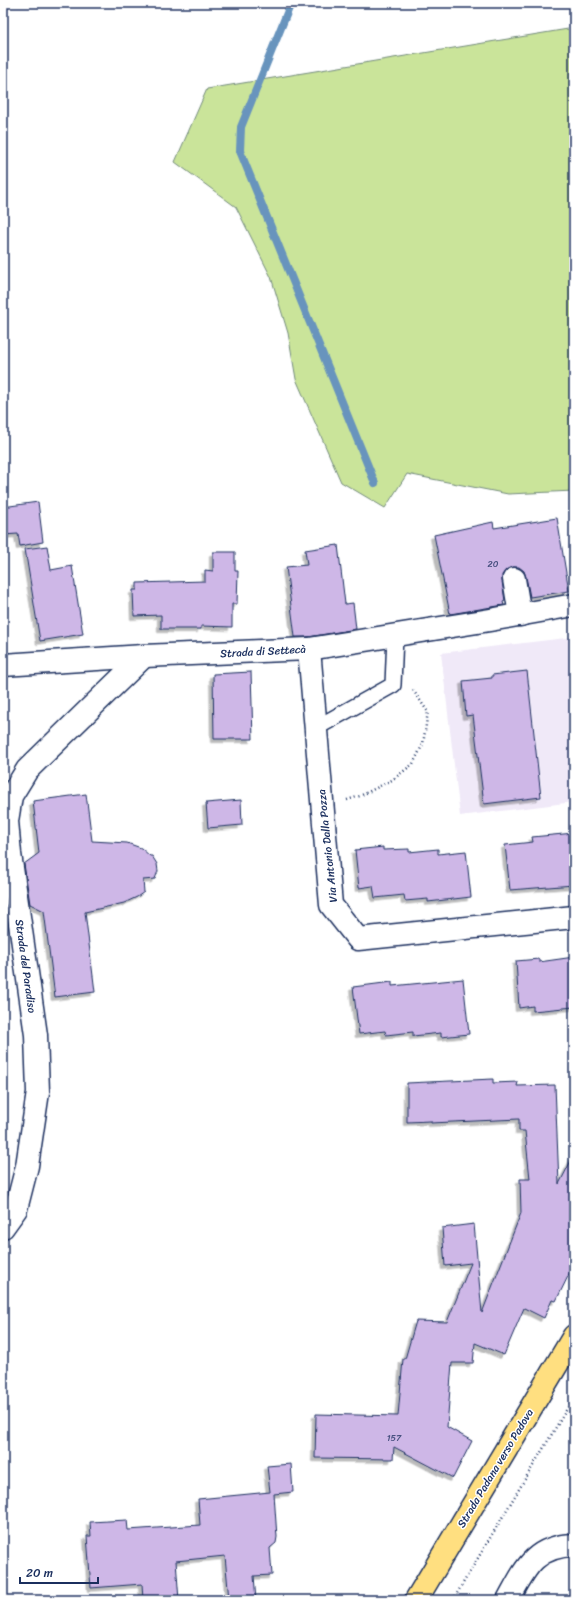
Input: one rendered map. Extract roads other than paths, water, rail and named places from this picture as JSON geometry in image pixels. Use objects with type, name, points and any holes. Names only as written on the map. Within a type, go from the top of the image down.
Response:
[{"type":"main road","name":"Strada Padana verso Padova","points":[[416,1600],[574,1336]]},
{"type":"street","points":[[514,579],[520,615]]},
{"type":"street","name":"Strada di Settecà","points":[[3,665],[144,656],[309,649],[574,605]]},
{"type":"street","name":"Via Antonio Dalla Pozza","points":[[309,649],[331,905],[358,939],[574,917]]},
{"type":"street","name":"Strada del Paradiso","points":[[3,1227],[16,1209],[27,1166],[38,1092],[36,1035],[10,854],[7,821],[11,796],[27,770],[144,656]]},
{"type":"street","points":[[508,1600],[522,1575],[540,1554],[550,1548],[574,1545]]},
{"type":"lane","points":[[316,728],[393,684],[395,635]]},
{"type":"waterway","points":[[291,3],[241,127],[240,151],[375,483]]}]
